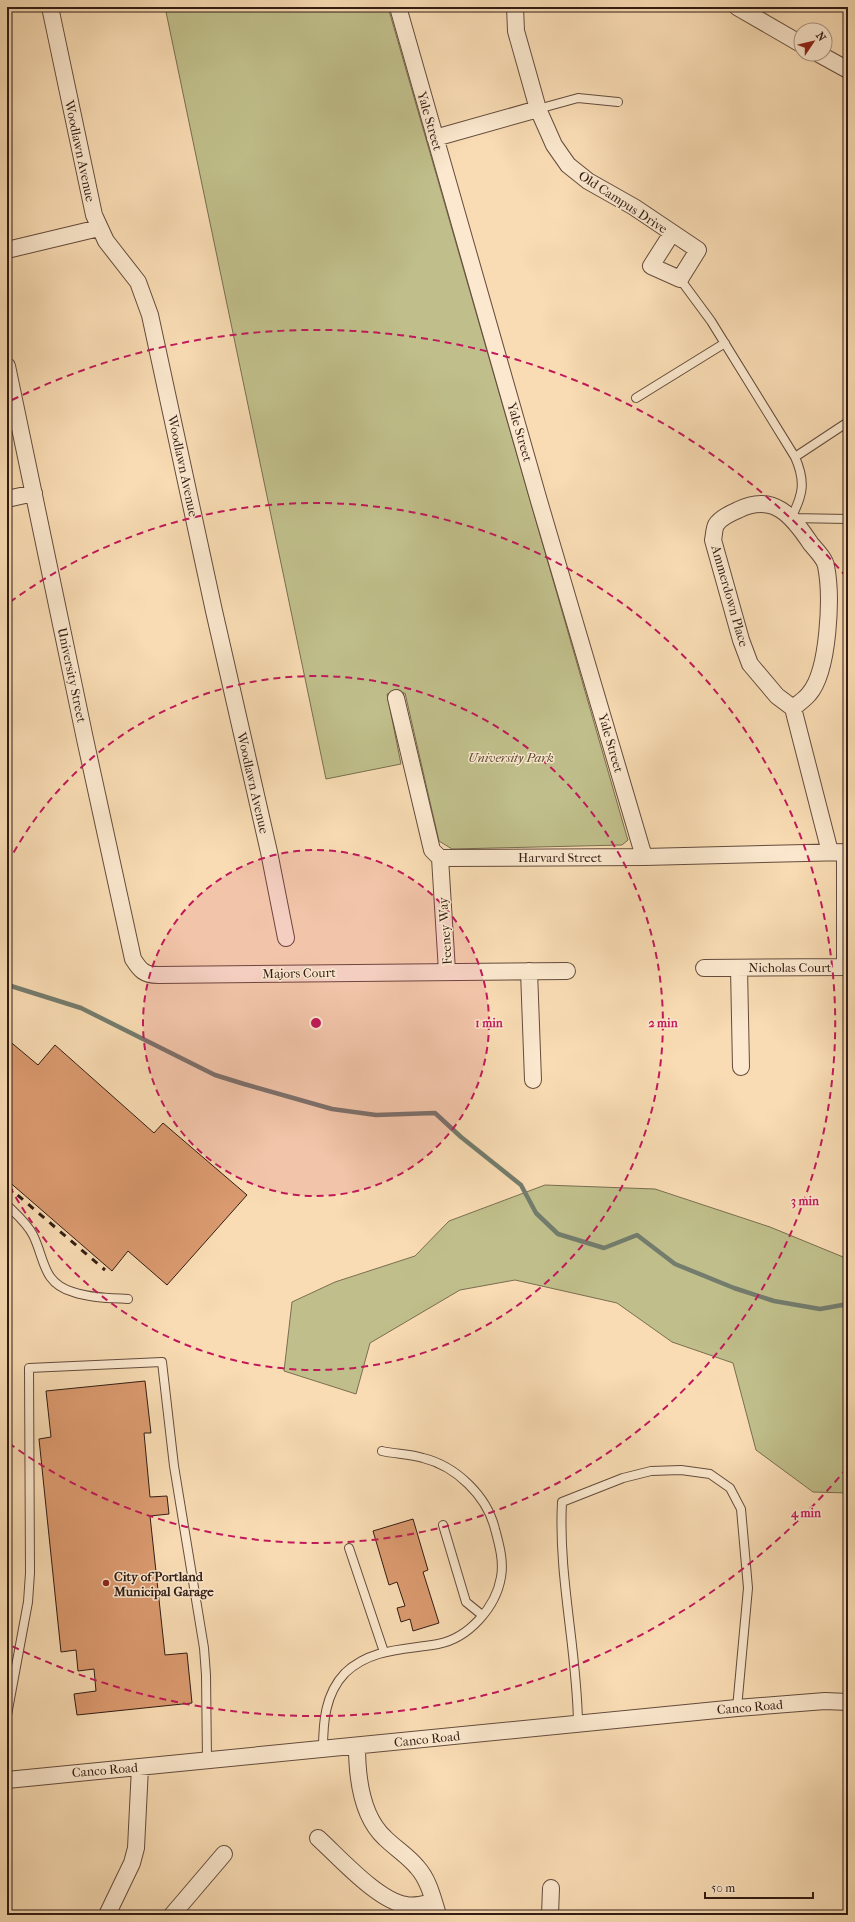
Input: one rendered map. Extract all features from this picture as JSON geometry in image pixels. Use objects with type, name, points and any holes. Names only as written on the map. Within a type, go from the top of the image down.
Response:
[{"type":"street","name":"Woodlawn Avenue","points":[[50,7],[89,192],[99,228],[106,241],[138,282],[150,314],[214,611],[269,852],[286,938]]},
{"type":"street","name":"Yale Street","points":[[398,7],[539,501],[644,857]]},
{"type":"street","name":"Old Campus Drive","points":[[515,7],[516,31],[538,109],[554,145],[568,165],[588,181],[634,207],[698,250],[680,280],[651,266],[672,233]]},
{"type":"street","points":[[737,7],[793,39]]},
{"type":"street","points":[[833,62],[848,70]]},
{"type":"street","points":[[435,138],[538,109]]},
{"type":"street","points":[[7,250],[99,228]]},
{"type":"street","name":"University Street","points":[[7,366],[85,739],[133,958],[138,968],[144,973],[152,975]]},
{"type":"street","points":[[7,499],[34,493]]},
{"type":"street","name":"Ammerdown Place","points":[[759,503],[778,507],[791,518],[799,526],[826,565],[828,620],[825,649],[817,677],[809,694],[793,708],[777,696],[750,664],[741,640],[729,590],[713,540],[716,525],[727,515],[744,507],[759,503]]},
{"type":"street","points":[[396,698],[432,850],[440,858]]},
{"type":"street","points":[[793,708],[841,852]]},
{"type":"street","name":"Harvard Street","points":[[440,858],[644,857],[841,852]]},
{"type":"street","name":"Nicholas Court","points":[[704,968],[846,967],[841,852]]},
{"type":"street","name":"Feeney Way","points":[[440,858],[447,971],[567,970]]},
{"type":"street","name":"Nicholas Court","points":[[739,968],[741,1067]]},
{"type":"street","name":"Majors Court","points":[[152,975],[447,971]]},
{"type":"street","points":[[529,971],[533,1080]]},
{"type":"street","name":"Canco Road","points":[[7,1780],[737,1708],[824,1701],[848,1702]]},
{"type":"street","points":[[318,1838],[378,1892],[394,1902],[406,1905],[419,1905],[436,1908],[428,1885],[418,1867],[384,1838],[370,1817],[361,1793],[357,1768],[357,1746]]},
{"type":"street","points":[[107,1915],[132,1863],[136,1848],[140,1767]]},
{"type":"street","points":[[172,1915],[224,1854]]},
{"type":"street","points":[[550,1915],[551,1888]]},
{"type":"lane","points":[[538,109],[578,98],[618,102]]},
{"type":"lane","points":[[680,280],[711,321],[795,457],[800,468],[803,487],[800,502],[791,518],[848,519]]},
{"type":"lane","points":[[636,398],[725,343]]},
{"type":"lane","points":[[795,457],[848,422]]},
{"type":"lane","points":[[7,1205],[25,1223],[33,1234],[45,1270],[52,1280],[61,1287],[87,1295],[128,1299]]},
{"type":"lane","points":[[7,1715],[28,1602],[30,1573],[29,1368],[162,1362],[174,1466],[204,1648],[207,1760]]},
{"type":"lane","points":[[323,1750],[324,1718],[335,1688],[344,1674],[357,1663],[372,1655],[440,1644],[454,1639],[470,1629],[491,1604],[501,1577],[501,1550],[494,1526],[484,1503],[468,1484],[448,1468],[424,1458],[382,1451]]},
{"type":"lane","points":[[578,1723],[576,1666],[560,1532],[562,1502],[609,1483],[651,1472],[681,1470],[710,1474],[730,1488],[741,1510],[748,1588],[737,1708]]},
{"type":"lane","points":[[442,1525],[466,1602],[482,1615]]},
{"type":"lane","points":[[349,1548],[384,1652]]},
{"type":"green space","name":"University Park","points":[[165,7],[388,7],[628,840],[622,845],[452,849],[439,841],[405,693],[387,694],[401,764],[326,779]]},
{"type":"green space","points":[[545,1185],[655,1189],[770,1227],[848,1259],[848,1493],[813,1492],[756,1450],[733,1363],[672,1342],[617,1303],[515,1280],[460,1290],[370,1343],[356,1394],[284,1371],[292,1302],[335,1282],[415,1256],[449,1221]]},
{"type":"building","points":[[7,1039],[38,1065],[55,1045],[154,1133],[163,1123],[247,1195],[167,1285],[128,1251],[112,1271],[7,1180]]},
{"type":"building","name":"City of Portland Municipal Garage","points":[[145,1381],[151,1433],[144,1433],[150,1497],[167,1496],[169,1514],[150,1516],[165,1655],[187,1653],[192,1703],[77,1715],[74,1694],[96,1691],[94,1669],[78,1671],[76,1650],[61,1652],[39,1439],[51,1437],[46,1391]]},
{"type":"building","points":[[413,1519],[428,1570],[423,1572],[439,1623],[413,1631],[410,1619],[401,1622],[397,1608],[405,1606],[397,1582],[389,1585],[373,1531]]},
{"type":"waterway","points":[[11,986],[81,1008],[215,1075],[244,1084],[332,1109],[376,1115],[435,1113],[461,1137],[521,1185],[536,1213],[558,1234],[604,1248],[637,1235],[675,1264],[734,1288],[774,1301],[820,1309],[848,1304]]},
{"type":"railway","points":[[7,1186],[105,1270]]},
{"type":"place","name":"City of Portland Municipal Garage","points":[[106,1583]]}]
